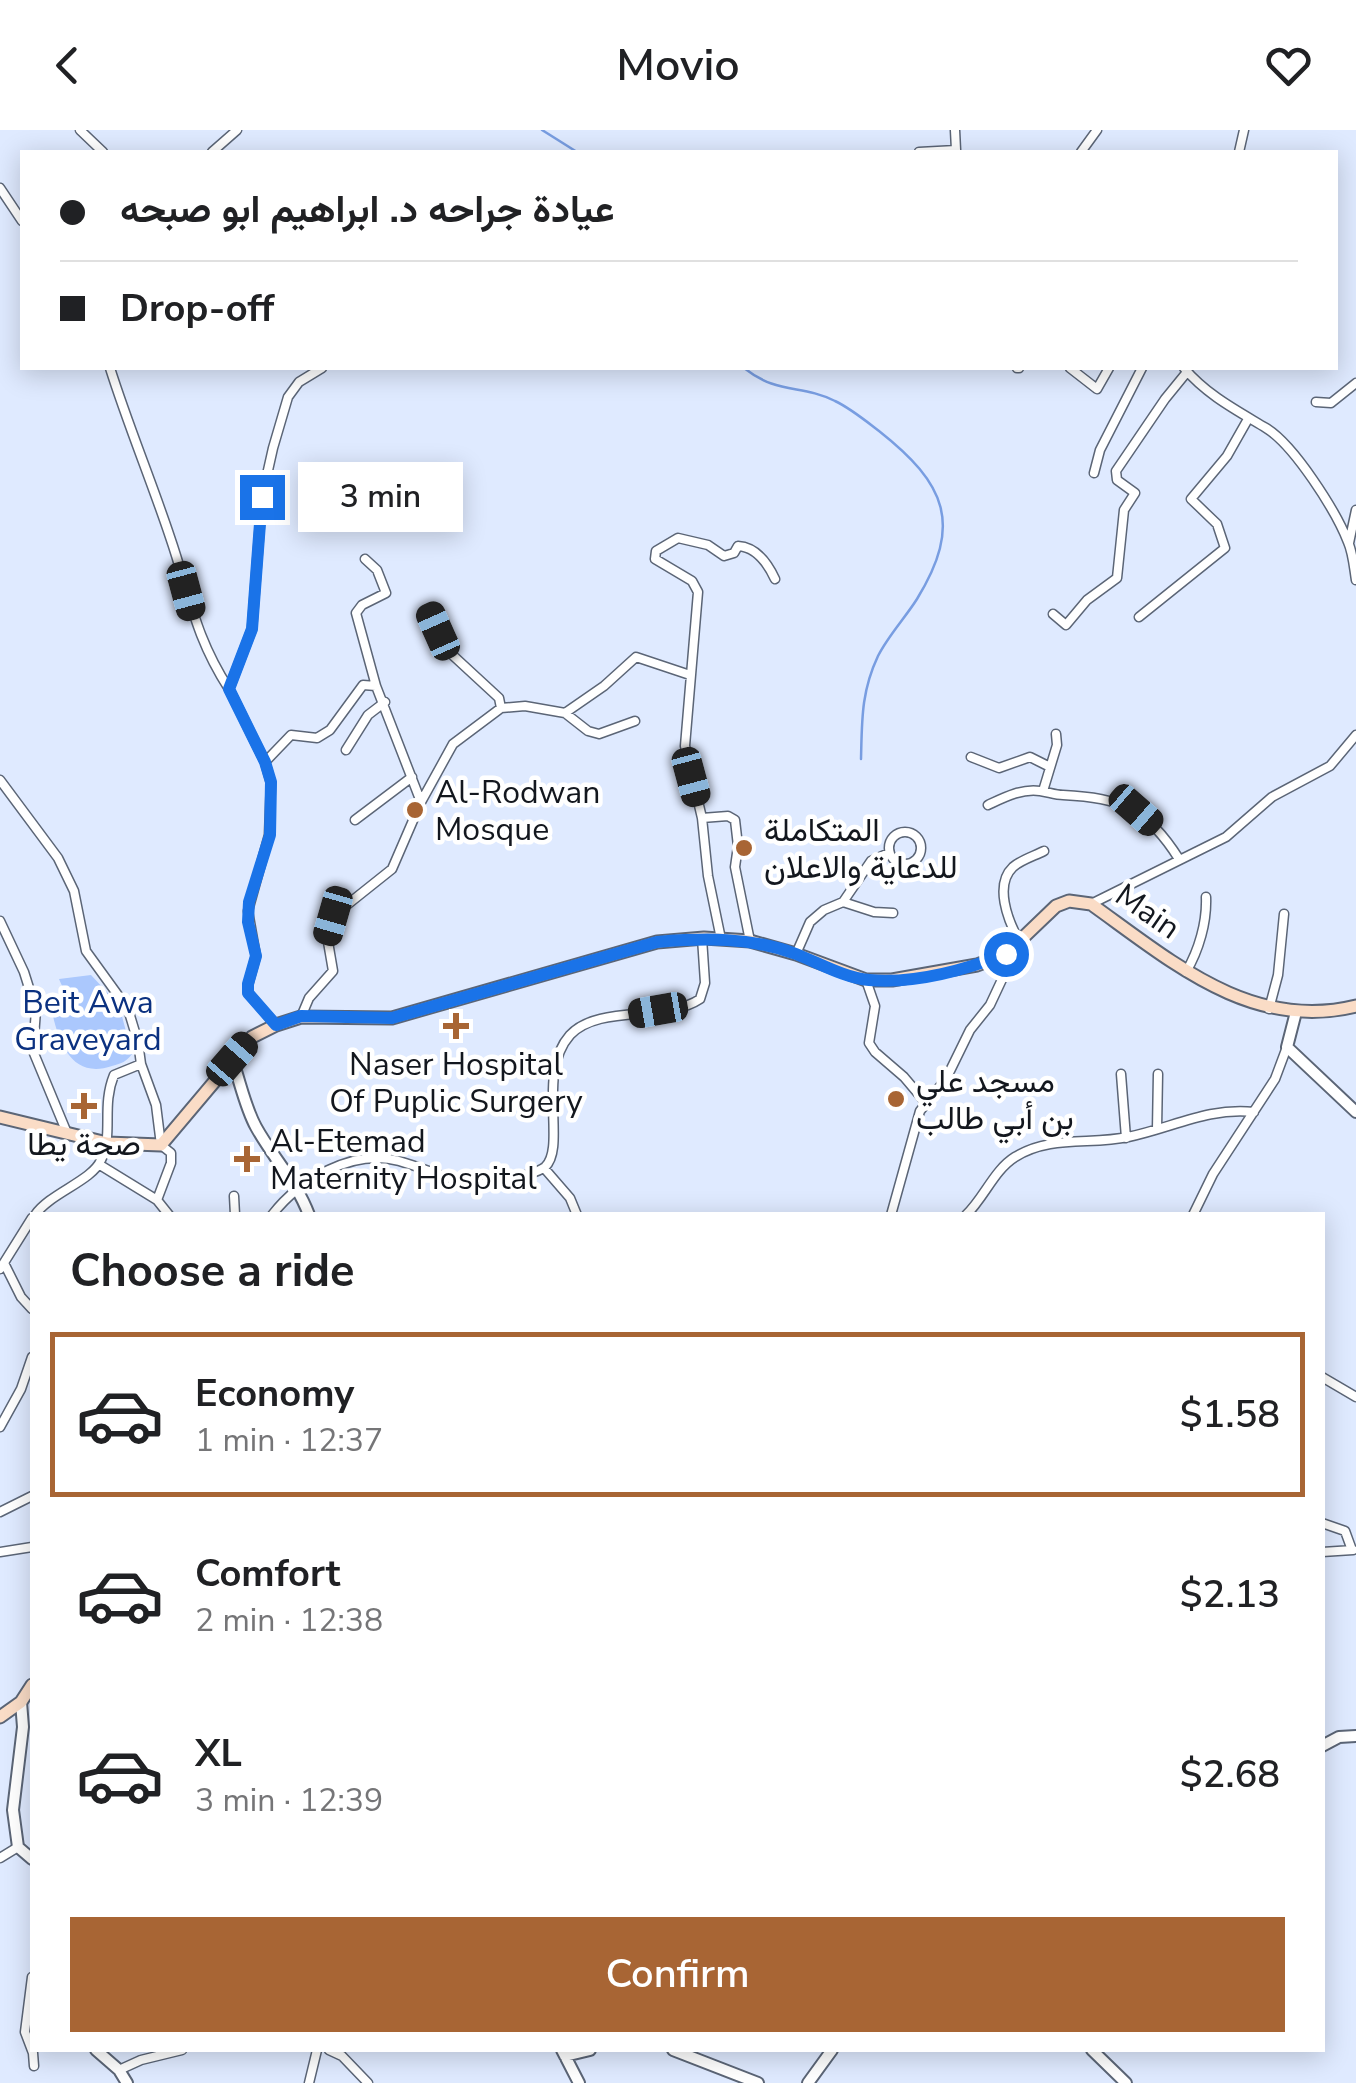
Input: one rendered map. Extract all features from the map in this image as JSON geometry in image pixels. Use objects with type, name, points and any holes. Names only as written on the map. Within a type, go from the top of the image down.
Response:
[{"type":"main road","name":"Main","points":[[1006,954],[1056,906],[1069,901],[1091,904],[1217,990],[1269,1009],[1330,1012],[1356,1006]]},
{"type":"main road","points":[[0,1117],[107,1143],[160,1145],[252,1037],[276,1025],[301,1016],[392,1018],[657,942],[702,938],[750,942],[866,980],[927,976],[1006,954]]},
{"type":"main road","points":[[0,1718],[21,1702],[30,1688]]},
{"type":"street","points":[[80,130],[100,150]]},
{"type":"street","points":[[215,150],[236,130]]},
{"type":"street","points":[[1082,150],[1097,130]]},
{"type":"street","points":[[0,188],[20,219]]},
{"type":"street","points":[[111,370],[171,538],[195,625],[265,762],[271,782],[270,835],[249,902],[248,922],[256,956],[248,993],[276,1025]]},
{"type":"street","points":[[229,689],[252,629],[262,497],[273,448],[288,397],[298,382],[319,370]]},
{"type":"street","points":[[1072,370],[1097,390],[1108,370]]},
{"type":"street","points":[[1094,474],[1100,450],[1141,370]]},
{"type":"street","points":[[1053,614],[1066,625],[1087,600],[1117,578],[1124,510],[1135,493],[1117,480],[1116,471],[1186,370],[1215,397],[1269,429],[1287,446],[1304,467],[1349,543],[1356,580]]},
{"type":"street","points":[[1316,402],[1331,403],[1356,383]]},
{"type":"street","points":[[1139,617],[1225,548],[1218,524],[1191,499],[1227,456],[1248,419]]},
{"type":"street","points":[[1349,543],[1356,510]]},
{"type":"street","points":[[721,940],[686,746],[698,592],[692,581],[655,558],[656,551],[678,538],[708,545],[724,556],[734,553],[738,546],[747,547],[770,567],[775,579]]},
{"type":"street","points":[[364,559],[377,570],[386,593],[362,605],[356,613],[376,686],[422,802]]},
{"type":"street","points":[[430,612],[447,650],[499,698],[501,708]]},
{"type":"street","points":[[565,713],[636,657],[690,675]]},
{"type":"street","points":[[265,762],[292,735],[317,738],[330,730],[363,685],[376,686]]},
{"type":"street","points":[[346,750],[368,715],[385,702]]},
{"type":"street","points":[[301,1016],[309,998],[332,972],[327,936],[333,916],[392,869],[452,744],[501,708],[525,706],[565,713],[599,734],[635,722]]},
{"type":"street","points":[[1043,791],[1056,734]]},
{"type":"street","points":[[1091,904],[1226,837],[1272,796],[1330,766],[1356,735]]},
{"type":"street","points":[[972,757],[1000,768],[1030,757],[1048,766]]},
{"type":"street","points":[[355,820],[412,777]]},
{"type":"street","points":[[0,780],[58,858],[74,891],[86,951],[128,1009],[156,1105],[160,1145],[171,1153],[171,1163],[156,1200]]},
{"type":"street","points":[[988,805],[1026,791],[1093,796],[1136,810],[1162,833],[1178,859]]},
{"type":"street","points":[[702,818],[728,816],[735,820],[735,867],[750,942]]},
{"type":"street","points":[[900,832],[912,832],[921,842],[920,855],[911,863],[898,863],[889,853],[890,840],[900,832]]},
{"type":"street","points":[[1018,939],[1005,915],[1007,875],[1015,864],[1044,852]]},
{"type":"street","points":[[796,954],[810,922],[842,902],[870,861],[889,853]]},
{"type":"street","points":[[1186,972],[1206,915],[1206,897]]},
{"type":"street","points":[[842,902],[874,912],[893,912]]},
{"type":"street","points":[[1269,1009],[1278,975],[1284,914]]},
{"type":"street","points":[[0,920],[36,1010],[33,1052],[66,1132]]},
{"type":"street","points":[[274,1212],[287,1196],[326,1171],[375,1158],[398,1160],[460,1184],[487,1186],[544,1168],[551,1158],[551,1087],[562,1045],[586,1022],[678,1006],[700,998],[705,983],[702,938]]},
{"type":"street","points":[[891,1212],[914,1142],[918,1116],[946,1079],[970,1030],[995,995],[1008,961],[1006,954]]},
{"type":"street","points":[[866,980],[875,1006],[868,1043],[926,1103]]},
{"type":"street","points":[[1194,1212],[1213,1174],[1275,1079],[1288,1048],[1296,1012]]},
{"type":"street","points":[[1288,1048],[1356,1112]]},
{"type":"street","points":[[232,1059],[254,1124],[299,1189],[308,1212]]},
{"type":"street","points":[[37,1212],[42,1204],[100,1165],[107,1143],[106,1094],[114,1075],[141,1064]]},
{"type":"street","points":[[1121,1074],[1126,1138]]},
{"type":"street","points":[[1157,1129],[1158,1074]]},
{"type":"street","points":[[968,1212],[1013,1157],[1067,1140],[1126,1138],[1227,1109],[1254,1112]]},
{"type":"street","points":[[100,1165],[156,1200],[166,1212]]},
{"type":"street","points":[[544,1168],[570,1198],[576,1212]]},
{"type":"street","points":[[234,1196],[234,1212]]},
{"type":"street","points":[[30,1223],[3,1260],[30,1307]]},
{"type":"street","points":[[0,1427],[30,1363]]},
{"type":"street","points":[[1325,1379],[1356,1397]]},
{"type":"street","points":[[0,1512],[30,1497]]},
{"type":"street","points":[[1325,1524],[1345,1531],[1354,1549],[1325,1552]]},
{"type":"street","points":[[0,1552],[30,1547]]},
{"type":"street","points":[[21,1702],[23,1727],[13,1810],[18,1847],[30,1857]]},
{"type":"street","points":[[1325,1744],[1339,1737],[1356,1736]]},
{"type":"street","points":[[0,1858],[18,1847]]},
{"type":"street","points":[[30,1991],[24,2032],[30,2046]]},
{"type":"street","points":[[33,2052],[34,2066]]},
{"type":"street","points":[[98,2052],[128,2083]]},
{"type":"street","points":[[119,2070],[174,2052]]},
{"type":"street","points":[[309,2083],[314,2052]]},
{"type":"street","points":[[334,2052],[368,2083]]},
{"type":"street","points":[[678,2052],[758,2083]]},
{"type":"street","points":[[808,2083],[831,2052]]},
{"type":"street","points":[[1094,2052],[1126,2083]]},
{"type":"street","points":[[563,2053],[579,2083]]},
{"type":"green space","name":"Beit Awa Graveyard","points":[[91,975],[119,1005],[132,1054],[121,1063],[97,1069],[85,1067],[67,1052],[50,1001],[66,995],[59,979]]},
{"type":"waterway","points":[[542,130],[574,150]]},
{"type":"waterway","points":[[747,370],[779,386],[823,396],[858,415],[920,469],[940,507],[940,549],[931,572],[872,669],[864,707],[861,759]]},
{"type":"place","name":"Al-Rodwan Mosque","points":[[415,810]]},
{"type":"place","name":"المتكاملة للدعاية والاعلان","points":[[744,848]]},
{"type":"place","name":"Naser Hospital Of Puplic Surgery","points":[[456,1026]]},
{"type":"place","name":"مسجد علي بن أبي طالب","points":[[896,1099]]},
{"type":"place","name":"صحة يطا","points":[[84,1106]]},
{"type":"place","name":"Al-Etemad Maternity Hospital","points":[[247,1159]]},
{"type":"route","points":[[262,497],[252,629],[229,689],[271,782],[270,835],[249,902],[248,922],[256,956],[248,993],[276,1025],[301,1016],[392,1018],[657,942],[702,938],[750,942],[866,980],[927,976],[1006,954]]}]
